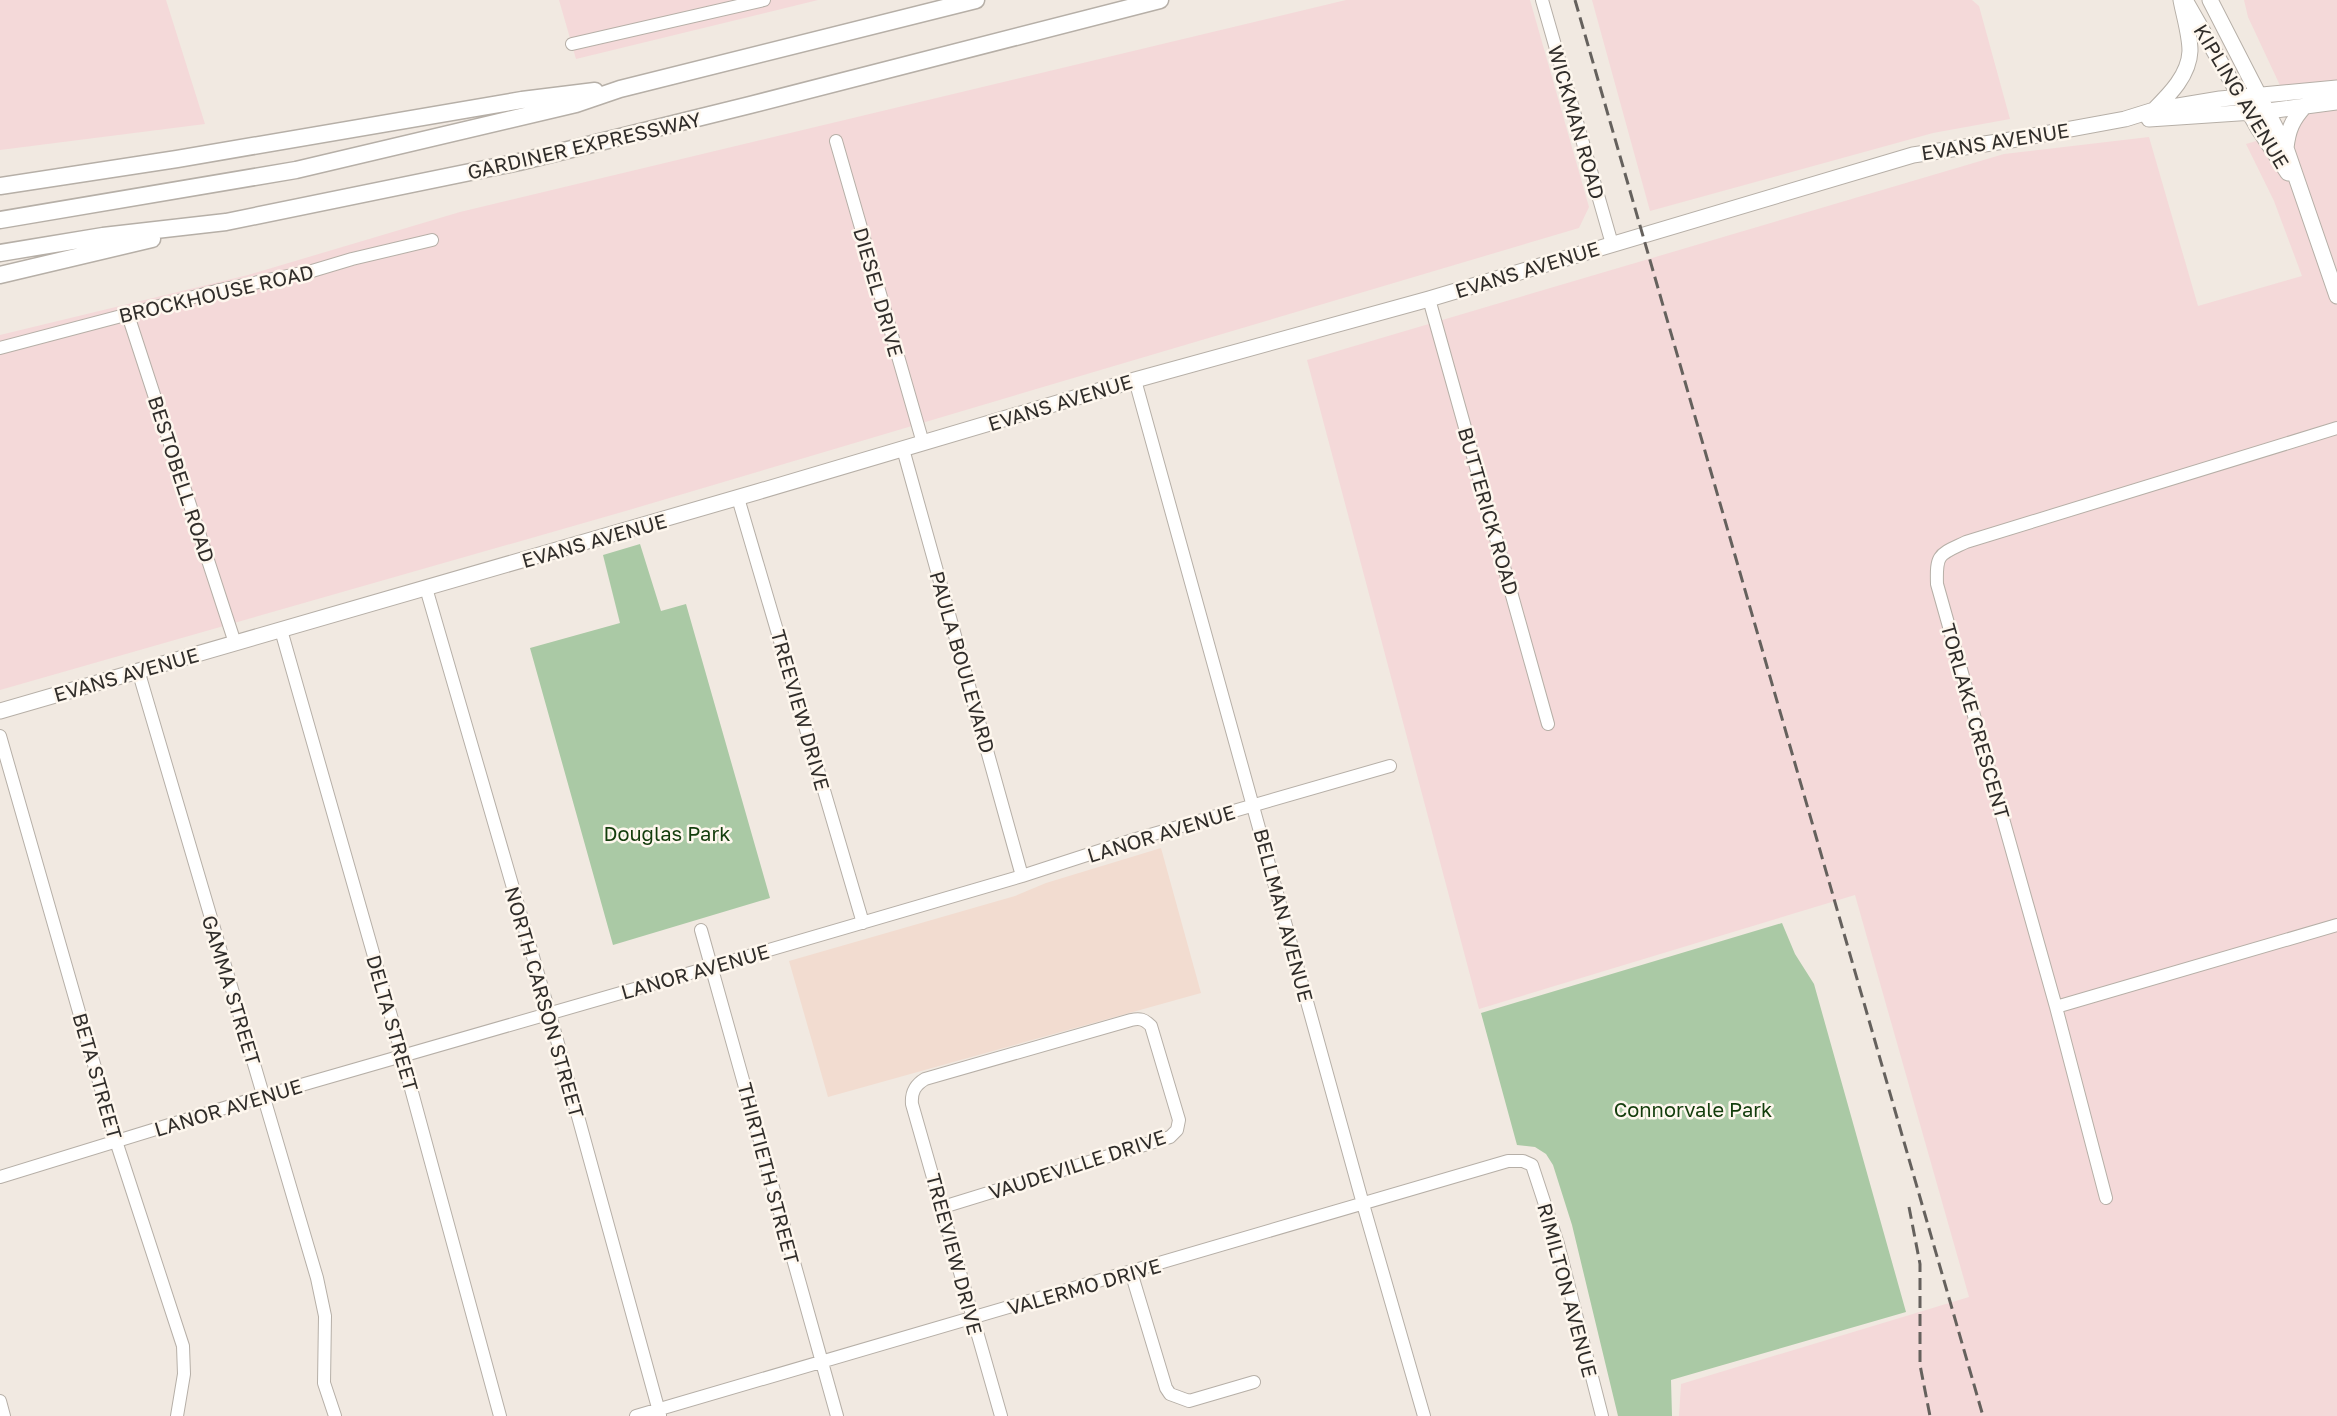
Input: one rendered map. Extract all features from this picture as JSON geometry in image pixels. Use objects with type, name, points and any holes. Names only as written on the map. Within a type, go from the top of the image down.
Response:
[{"type":"highway","name":"GARDINER EXPRESSWAY","points":[[0,220],[296,170],[576,105],[620,89],[976,0]]},
{"type":"highway","name":"GARDINER EXPRESSWAY","points":[[0,253],[103,236],[226,222],[519,162],[1160,0]]},
{"type":"highway","points":[[0,186],[177,159],[522,100],[620,89]]},
{"type":"highway","points":[[0,275],[226,222]]},
{"type":"main road","name":"KIPLING AVENUE","points":[[2183,0],[2300,192]]},
{"type":"main road","points":[[2154,110],[2173,92],[2186,68],[2190,51],[2183,0]]},
{"type":"main road","name":"KIPLING AVENUE","points":[[2210,0],[2286,148],[2337,296]]},
{"type":"main road","name":"EVANS AVENUE","points":[[0,711],[738,498],[1135,380],[1429,299],[1913,155],[2017,139],[2125,119],[2154,110],[2240,96],[2337,88]]},
{"type":"main road","name":"EVANS AVENUE","points":[[2125,119],[2250,113],[2337,102]]},
{"type":"main road","points":[[2286,148],[2288,130],[2293,119],[2305,106]]},
{"type":"street","points":[[572,44],[764,0]]},
{"type":"street","name":"WICKMAN ROAD","points":[[1542,0],[1612,243]]},
{"type":"street","name":"DIESEL DRIVE","points":[[836,141],[923,443]]},
{"type":"street","name":"BROCKHOUSE ROAD","points":[[0,348],[220,290],[312,271],[352,258],[432,240]]},
{"type":"street","name":"BUTTERICK ROAD","points":[[1429,299],[1548,724]]},
{"type":"street","name":"BESTOBELL ROAD","points":[[128,315],[235,643]]},
{"type":"street","name":"BELLMAN AVENUE","points":[[1135,380],[1424,1416]]},
{"type":"street","name":"TORLAKE CRESCENT","points":[[2056,1007],[1937,584],[1937,563],[1944,553],[1966,542],[2337,428]]},
{"type":"street","name":"PAULA BOULEVARD","points":[[903,449],[1022,876]]},
{"type":"street","name":"TREEVIEW DRIVE","points":[[738,498],[862,923]]},
{"type":"street","name":"NORTH CARSON STREET","points":[[426,588],[548,1012],[659,1413]]},
{"type":"street","name":"DELTA STREET","points":[[281,630],[402,1055],[500,1416]]},
{"type":"street","name":"GAMMA STREET","points":[[138,670],[318,1278],[325,1316],[324,1383],[335,1416]]},
{"type":"street","name":"BETA STREET","points":[[0,736],[116,1141],[183,1346],[184,1374],[177,1416]]},
{"type":"street","name":"LANOR AVENUE","points":[[0,1177],[263,1096],[862,923],[1390,766]]},
{"type":"street","points":[[2106,1198],[2056,1007],[2337,925]]},
{"type":"street","name":"THIRTIETH STREET","points":[[700,930],[837,1416]]},
{"type":"street","name":"VAUDEVILLE DRIVE","points":[[913,1092],[925,1079],[1139,1019],[1146,1021],[1150,1026],[1179,1120],[1177,1130],[1170,1137],[943,1207]]},
{"type":"street","name":"TREEVIEW DRIVE","points":[[913,1092],[912,1104],[1001,1416]]},
{"type":"street","name":"VALERMO DRIVE","points":[[636,1416],[659,1413],[821,1362],[1508,1161],[1523,1161],[1532,1165]]},
{"type":"street","name":"RIMILTON AVENUE","points":[[1532,1165],[1558,1244],[1602,1416]]},
{"type":"street","points":[[1131,1272],[1166,1388],[1170,1394],[1189,1401],[1254,1382]]},
{"type":"street","points":[[0,1401],[4,1416]]},
{"type":"shaded area","points":[[0,0],[166,0],[205,124],[0,150]]},
{"type":"shaded area","points":[[559,0],[818,0],[576,59]]},
{"type":"shaded area","points":[[1346,0],[1530,0],[1589,207],[1579,228],[629,510],[0,690],[0,335],[248,275],[460,212]]},
{"type":"shaded area","points":[[1592,0],[1972,0],[1979,6],[2010,119],[1933,133],[1650,211]]},
{"type":"shaded area","points":[[2244,0],[2337,0],[2337,1416],[1679,1416],[1681,1384],[1969,1297],[1855,895],[1479,1009],[1307,360],[2004,154],[2149,137],[2198,306],[2302,276],[2274,201],[2246,144],[2300,128],[2248,17]]},
{"type":"shaded area","points":[[1161,848],[1201,993],[828,1097],[789,961],[1015,896],[1046,883]]},
{"type":"green space","name":"Douglas Park","points":[[640,544],[661,611],[686,604],[770,898],[613,945],[530,648],[620,623],[603,555]]},
{"type":"green space","name":"Connorvale Park","points":[[1782,923],[1795,954],[1814,984],[1906,1312],[1671,1380],[1672,1416],[1618,1416],[1572,1225],[1553,1165],[1546,1154],[1535,1147],[1517,1145],[1481,1013]]},
{"type":"railway","points":[[1575,0],[1983,1416]]},
{"type":"railway","points":[[1909,1207],[1920,1264],[1920,1365],[1930,1416]]}]
